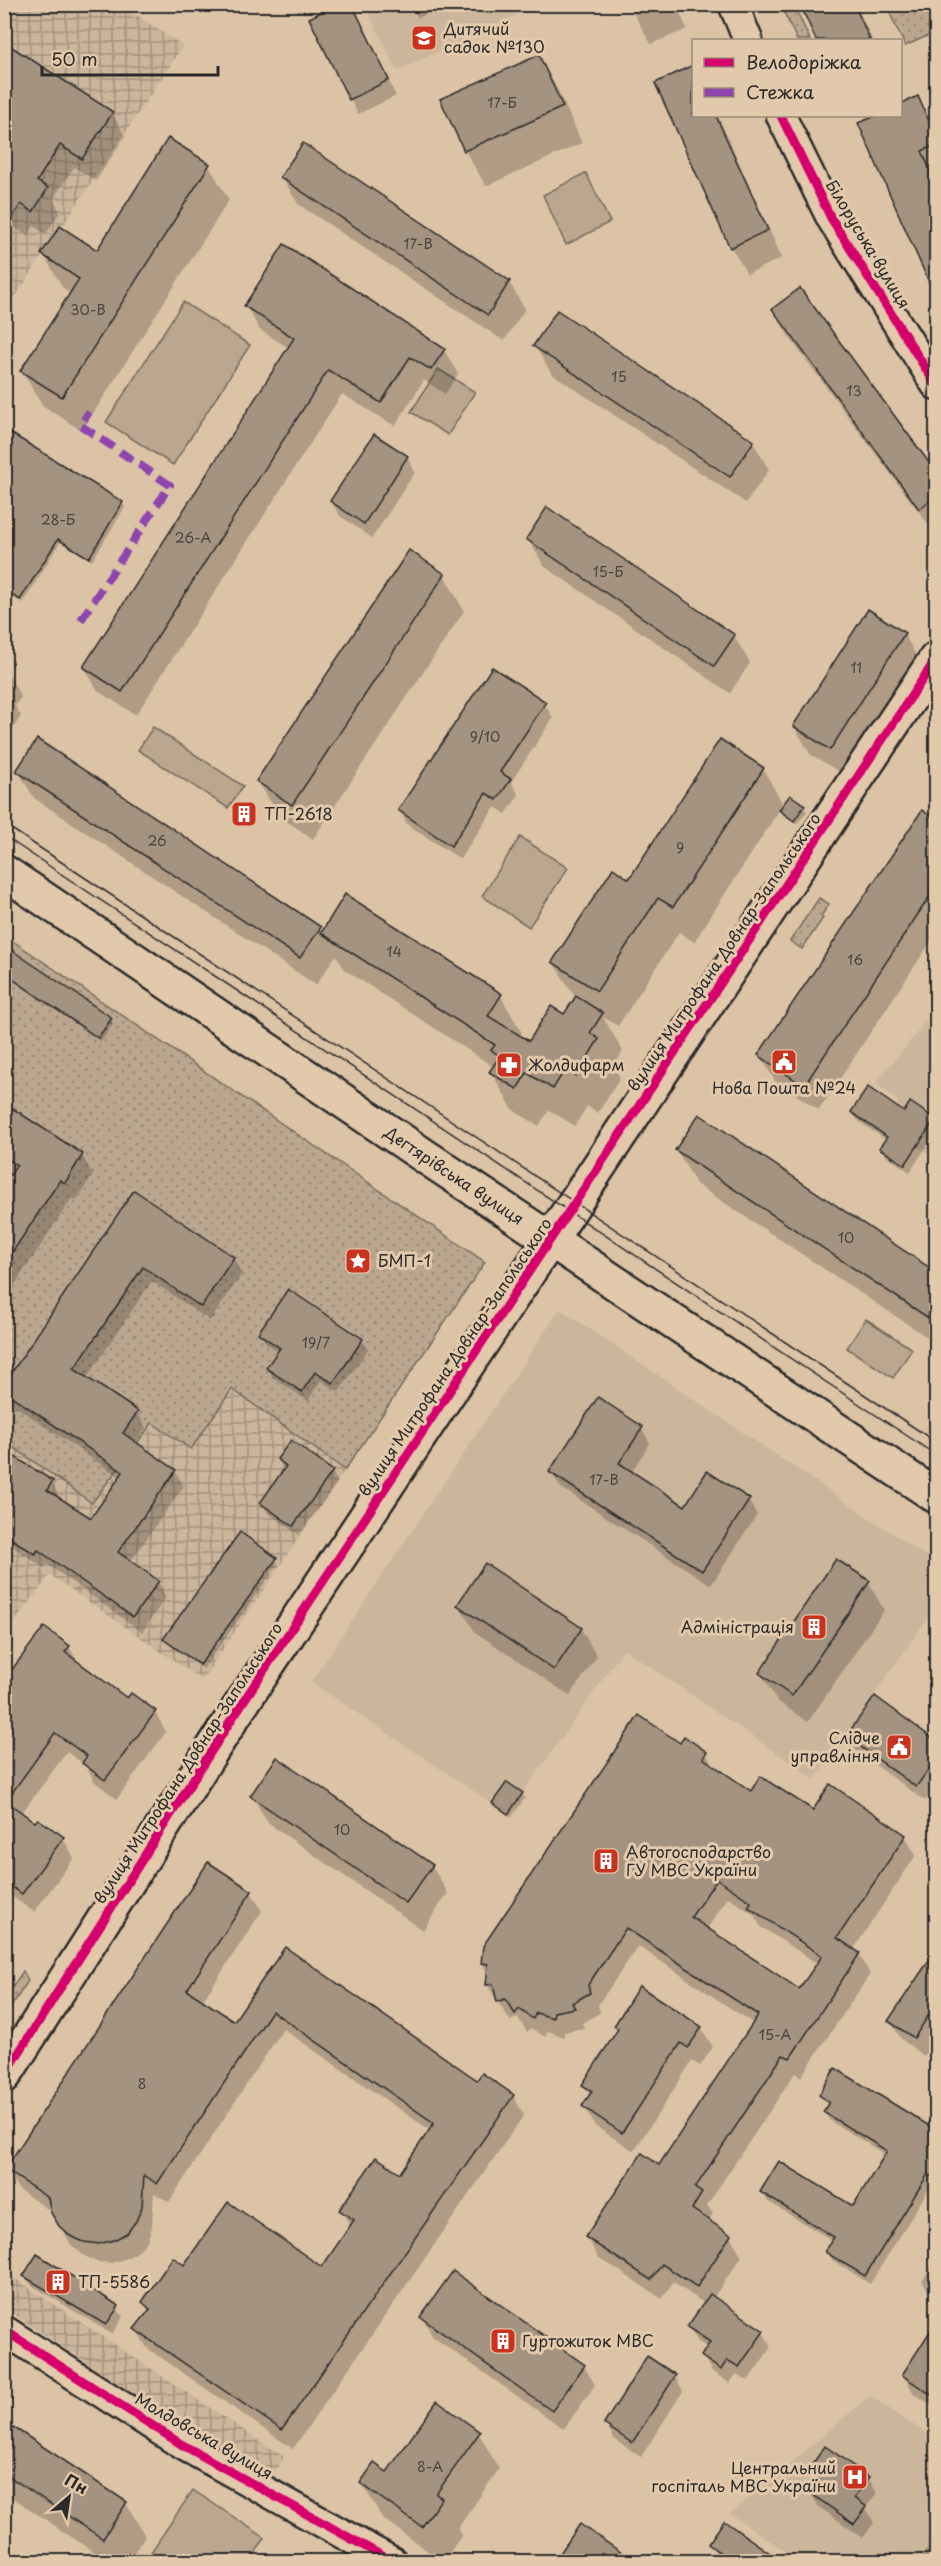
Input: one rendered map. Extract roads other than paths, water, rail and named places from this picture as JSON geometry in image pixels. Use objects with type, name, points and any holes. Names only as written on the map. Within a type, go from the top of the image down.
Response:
[{"type":"street","points":[[733,4],[748,39]]},
{"type":"street","name":"Білоруська вулиця","points":[[781,117],[831,218],[936,385]]},
{"type":"street","name":"вулиця Митрофана Довнар-Запольського","points":[[4,2076],[233,1717],[936,659]]},
{"type":"street","name":"Дегтярівська вулиця","points":[[4,872],[936,1496]]},
{"type":"street","name":"Молдовська вулиця","points":[[4,2330],[181,2444],[393,2562]]},
{"type":"tram line","points":[[4,824],[936,1442]]},
{"type":"tram line","points":[[4,836],[936,1455]]},
{"type":"place","name":"Дитячий садок №130","points":[[424,38]]},
{"type":"place","name":"ТП-2618","points":[[244,814]]},
{"type":"place","name":"Нова Пошта №24","points":[[784,1062]]},
{"type":"place","name":"Жолдифарм","points":[[509,1065]]},
{"type":"place","name":"БМП-1","points":[[358,1261]]},
{"type":"place","name":"Адміністрація","points":[[814,1627]]},
{"type":"place","name":"Слідче управління","points":[[899,1747]]},
{"type":"place","name":"Автогосподарство ГУ МВС України","points":[[606,1861]]},
{"type":"place","name":"ТП-5586","points":[[58,2282]]},
{"type":"place","name":"Гуртожиток МВС","points":[[503,2341]]},
{"type":"place","name":"Центральний госпіталь МВС України","points":[[855,2477]]}]
